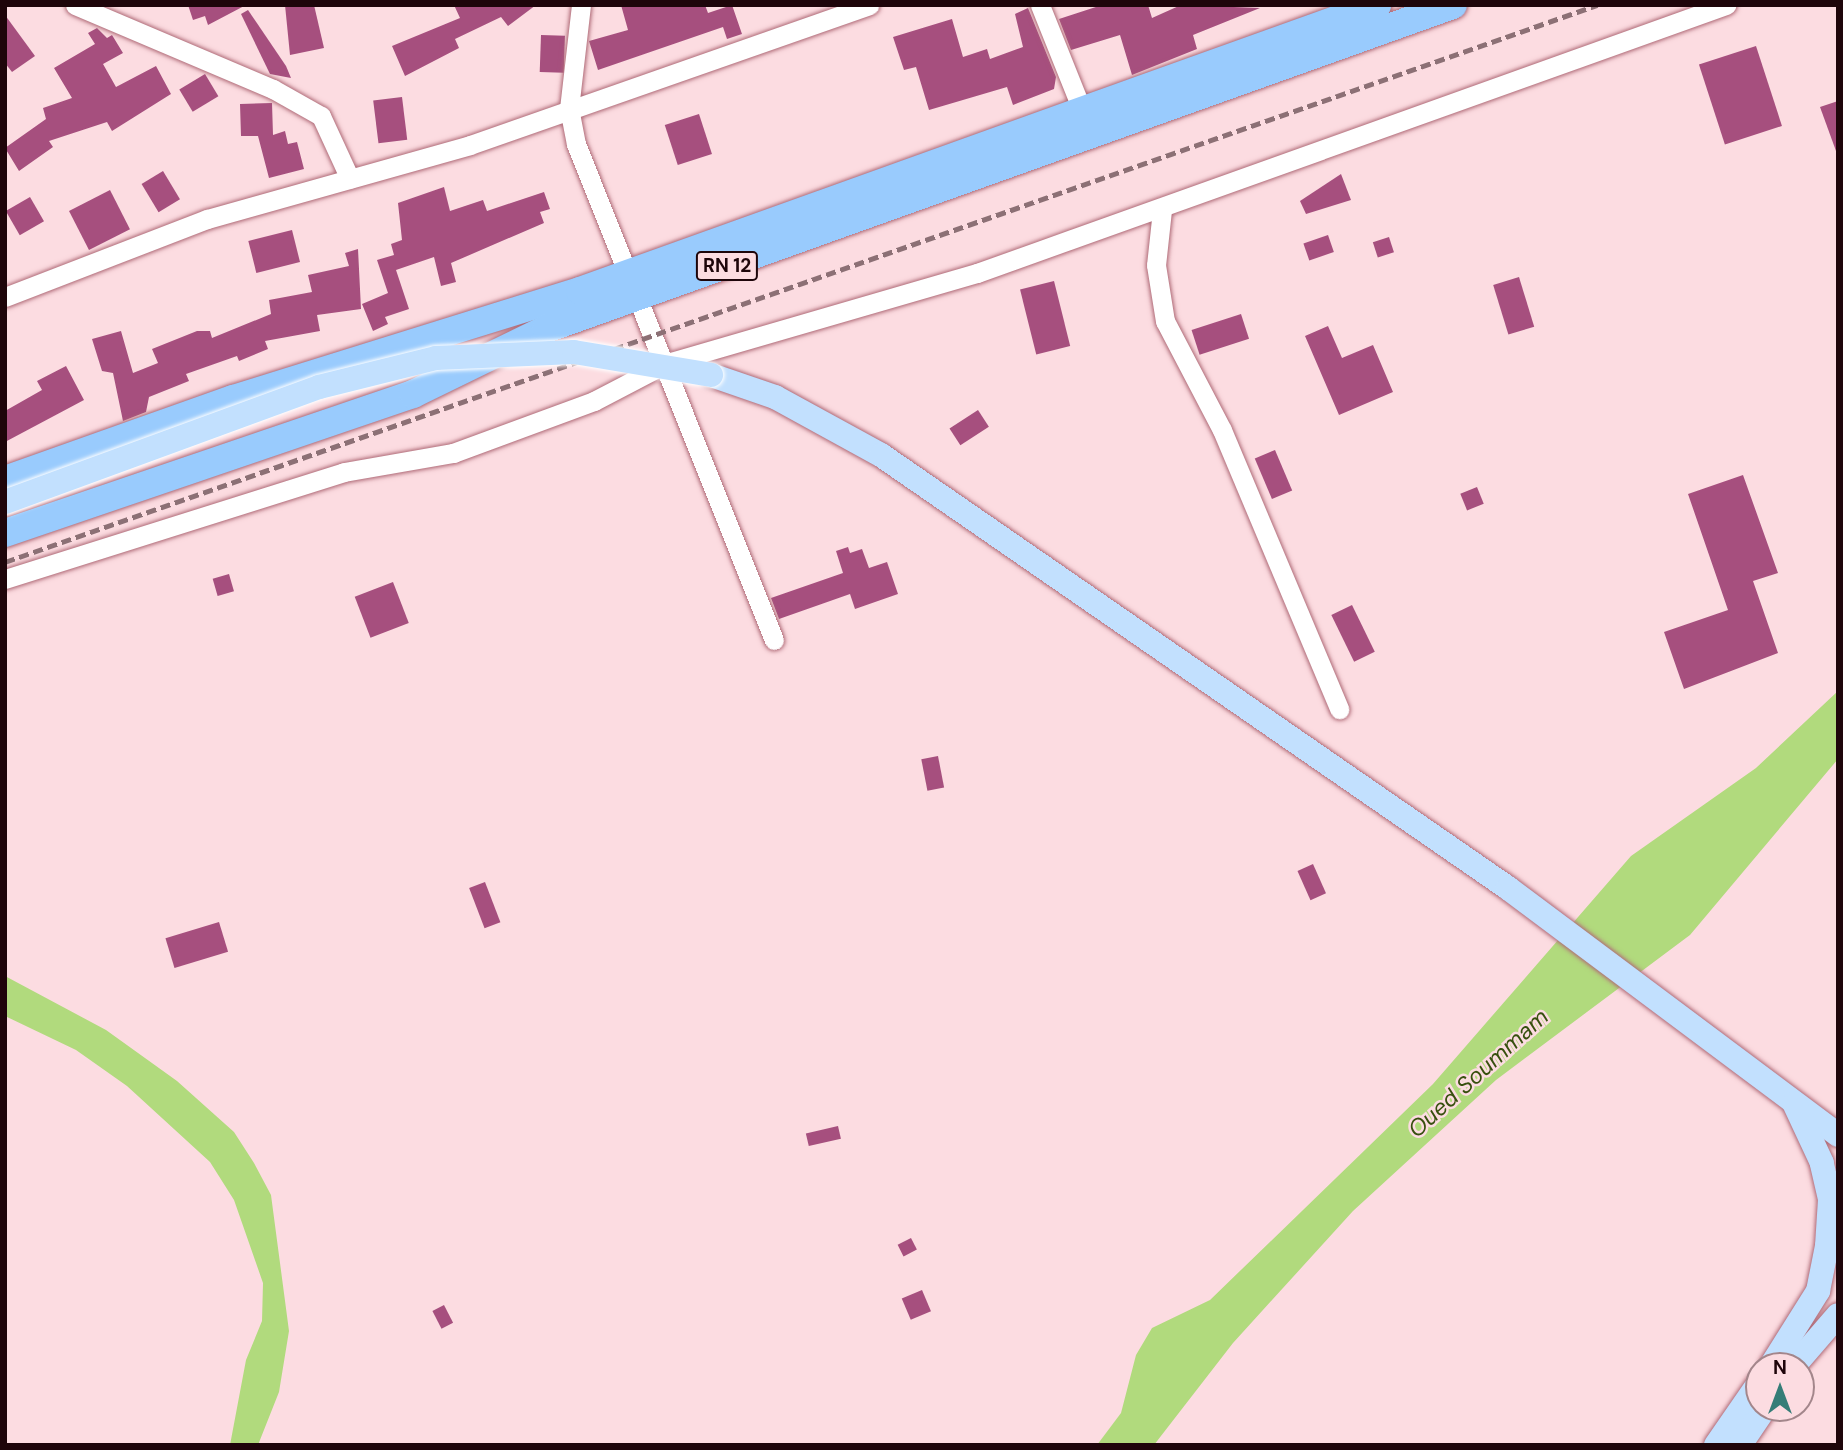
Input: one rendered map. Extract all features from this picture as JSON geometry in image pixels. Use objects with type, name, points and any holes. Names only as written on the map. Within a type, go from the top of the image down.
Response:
[{"type":"highway","name":"RN 12","points":[[5,480],[233,399],[624,275],[1377,5]]},
{"type":"highway","name":"RN 12","points":[[5,533],[413,394],[546,329],[638,300],[1453,5]]},
{"type":"main road","points":[[5,502],[318,387],[436,358],[574,352],[711,375],[775,397],[881,455],[1508,888],[1838,1135]]},
{"type":"main road","points":[[1780,1352],[1818,1291],[1827,1246],[1830,1199],[1822,1163],[1792,1100]]},
{"type":"main road","points":[[1806,1352],[1838,1315]]},
{"type":"main road","points":[[1716,1445],[1745,1403]]},
{"type":"main road","points":[[1740,1445],[1756,1422]]},
{"type":"street","points":[[75,5],[273,89],[321,116],[350,178]]},
{"type":"street","points":[[581,5],[569,108],[624,275],[667,363],[774,640]]},
{"type":"street","points":[[5,297],[207,219],[470,145],[569,108],[869,5]]},
{"type":"street","points":[[1040,5],[1082,110]]},
{"type":"street","points":[[5,579],[344,472],[453,453],[594,401],[667,363],[976,273],[1161,210],[1726,5]]},
{"type":"street","points":[[1161,210],[1156,265],[1165,321],[1222,430],[1339,709]]},
{"type":"water","name":"Oued Soummam","points":[[1838,691],[1838,759],[1690,935],[1496,1080],[1353,1211],[1233,1343],[1154,1445],[1097,1445],[1121,1413],[1136,1355],[1152,1328],[1210,1300],[1433,1084],[1631,856],[1756,768]]},
{"type":"water","points":[[5,976],[106,1030],[177,1081],[234,1132],[254,1163],[271,1195],[289,1331],[279,1392],[258,1445],[230,1445],[246,1360],[262,1321],[263,1283],[234,1200],[210,1162],[127,1086],[76,1050],[5,1016]]},
{"type":"building","points":[[188,5],[246,5],[208,25],[205,16],[193,20]]},
{"type":"building","points":[[285,5],[314,5],[324,48],[290,55]]},
{"type":"building","points":[[454,5],[536,5],[508,26],[501,17],[455,39],[459,48],[405,76],[392,46],[460,18]]},
{"type":"building","points":[[621,5],[705,5],[708,13],[732,5],[742,34],[727,39],[723,27],[598,70],[589,41],[628,30]]},
{"type":"building","points":[[1102,5],[1148,5],[1152,18],[1181,5],[1260,8],[1193,35],[1197,49],[1132,75],[1120,35],[1071,50],[1059,19]]},
{"type":"building","points":[[1028,8],[1056,77],[1054,89],[1013,105],[1007,87],[929,110],[916,67],[904,70],[893,37],[952,19],[963,57],[987,49],[990,59],[1023,47],[1015,14]]},
{"type":"building","points":[[248,10],[286,66],[291,78],[270,74],[241,14]]},
{"type":"building","points":[[5,15],[35,56],[12,72],[5,63]]},
{"type":"building","points":[[97,28],[107,38],[112,35],[123,53],[103,64],[116,87],[156,66],[171,94],[112,131],[107,122],[49,141],[53,147],[19,171],[5,148],[46,119],[43,108],[72,98],[54,68],[95,44],[88,33]]},
{"type":"building","points":[[541,35],[565,36],[564,73],[540,72]]},
{"type":"building","points":[[1756,46],[1782,126],[1725,144],[1699,65]]},
{"type":"building","points":[[205,74],[218,96],[193,112],[179,89]]},
{"type":"building","points":[[402,97],[407,140],[378,143],[373,101]]},
{"type":"building","points":[[1838,101],[1838,151],[1836,151],[1820,107]]},
{"type":"building","points":[[272,103],[273,135],[285,131],[288,144],[297,142],[304,169],[269,178],[258,136],[241,136],[240,104]]},
{"type":"building","points":[[699,114],[712,154],[678,165],[665,125]]},
{"type":"building","points":[[163,171],[180,199],[159,212],[142,184]]},
{"type":"building","points":[[1341,174],[1351,200],[1306,214],[1300,201]]},
{"type":"building","points":[[444,187],[450,211],[483,200],[487,211],[544,192],[550,209],[540,212],[544,223],[451,263],[456,282],[441,286],[434,257],[396,270],[409,309],[385,317],[388,324],[373,331],[362,304],[388,293],[377,260],[394,255],[391,244],[402,240],[398,203]]},
{"type":"building","points":[[110,190],[130,229],[89,250],[69,211]]},
{"type":"building","points":[[30,197],[44,221],[20,235],[6,211]]},
{"type":"building","points":[[292,230],[300,262],[256,273],[248,241]]},
{"type":"building","points":[[1328,235],[1334,252],[1309,260],[1303,243]]},
{"type":"building","points":[[1389,237],[1394,252],[1378,257],[1373,242]]},
{"type":"building","points":[[358,249],[361,309],[317,315],[320,331],[265,341],[268,349],[239,361],[237,356],[186,374],[189,381],[149,397],[146,412],[123,421],[113,373],[102,371],[92,339],[121,331],[133,373],[158,363],[152,349],[197,331],[210,331],[212,338],[271,314],[269,300],[312,292],[308,275],[349,266],[345,253]]},
{"type":"building","points":[[1519,277],[1534,327],[1508,335],[1493,285]]},
{"type":"building","points":[[1054,281],[1070,346],[1036,354],[1020,289]]},
{"type":"building","points":[[1241,314],[1249,339],[1200,355],[1192,330]]},
{"type":"building","points":[[1328,326],[1342,358],[1373,345],[1393,392],[1339,415],[1305,336]]},
{"type":"building","points":[[66,366],[84,400],[5,442],[5,411],[42,390],[37,381]]},
{"type":"building","points":[[978,410],[989,427],[960,445],[949,429]]},
{"type":"building","points":[[1275,450],[1292,491],[1272,499],[1255,459]]},
{"type":"building","points":[[1743,475],[1778,573],[1753,581],[1778,653],[1684,689],[1664,632],[1728,610],[1688,494]]},
{"type":"building","points":[[1477,487],[1484,504],[1467,510],[1460,494]]},
{"type":"building","points":[[848,547],[850,553],[862,549],[869,568],[887,562],[898,594],[855,609],[850,594],[779,619],[771,598],[843,573],[836,551]]},
{"type":"building","points":[[229,574],[234,591],[218,596],[213,579]]},
{"type":"building","points":[[393,582],[409,623],[370,638],[355,597]]},
{"type":"building","points":[[1352,605],[1375,652],[1354,662],[1331,615]]},
{"type":"building","points":[[938,756],[944,787],[927,791],[921,759]]},
{"type":"building","points":[[1313,864],[1326,893],[1310,900],[1297,871]]},
{"type":"building","points":[[485,882],[500,922],[485,928],[469,888]]},
{"type":"building","points":[[219,922],[228,952],[175,968],[165,938]]},
{"type":"building","points":[[838,1126],[841,1139],[809,1146],[806,1133]]},
{"type":"building","points":[[911,1238],[917,1250],[904,1256],[898,1245]]},
{"type":"building","points":[[922,1290],[931,1311],[911,1320],[902,1299]]},
{"type":"building","points":[[444,1305],[453,1323],[441,1329],[432,1311]]},
{"type":"railway","points":[[5,562],[1597,5]]}]
